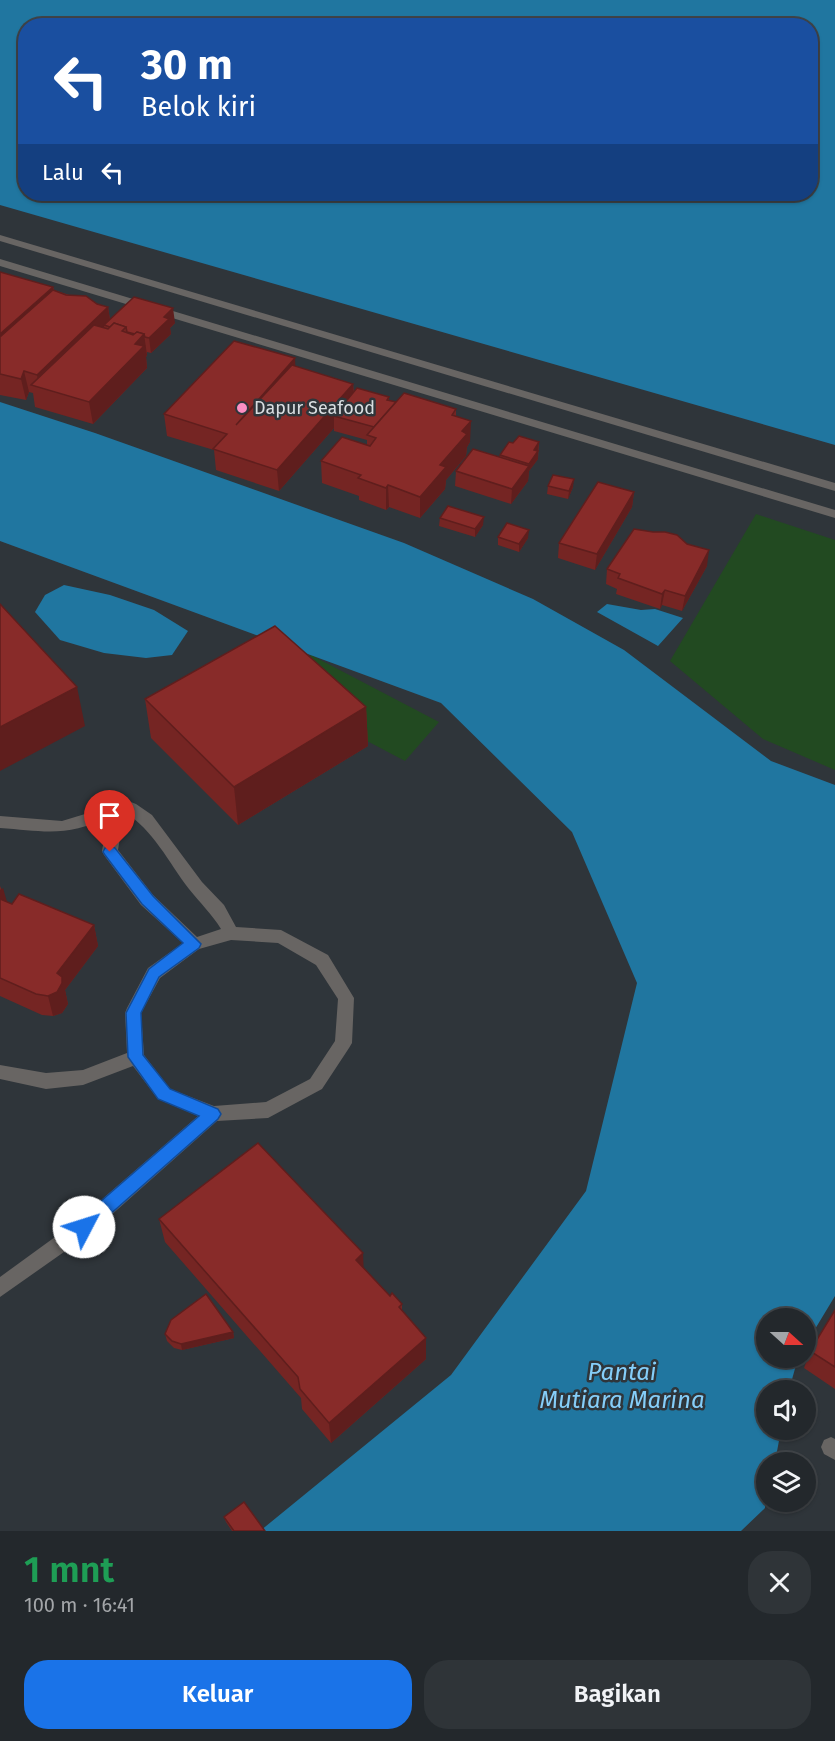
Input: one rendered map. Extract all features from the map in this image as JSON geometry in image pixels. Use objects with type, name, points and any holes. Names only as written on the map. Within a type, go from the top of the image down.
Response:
[{"type":"street","points":[[0,238],[835,487]]},
{"type":"street","points":[[0,262],[835,514]]},
{"type":"street","points":[[0,822],[62,827],[90,819],[118,803]]},
{"type":"street","points":[[118,803],[131,808],[147,819],[196,885],[218,910],[231,933]]},
{"type":"street","points":[[118,803],[110,852],[147,900],[194,944]]},
{"type":"street","points":[[231,933],[281,937],[322,960],[345,998],[343,1043],[316,1084],[268,1110],[213,1114],[164,1094],[136,1057],[133,1013],[154,973],[194,944],[231,933]]},
{"type":"street","points":[[0,1072],[46,1081],[83,1077],[136,1057]]},
{"type":"street","points":[[0,1288],[84,1227],[213,1114]]},
{"type":"green space","points":[[756,514],[835,540],[835,770],[763,739],[670,661]]},
{"type":"green space","points":[[311,655],[439,722],[405,761],[276,693]]},
{"type":"water","points":[[0,0],[835,0],[835,445],[0,205]]},
{"type":"water","name":"Pantai Mutiara Marina","points":[[0,402],[95,433],[404,543],[533,599],[624,650],[771,761],[835,785],[835,1296],[816,1327],[816,1308],[756,1308],[756,1368],[795,1368],[792,1380],[756,1380],[756,1440],[779,1440],[777,1452],[756,1452],[756,1512],[761,1512],[741,1531],[260,1531],[451,1375],[586,1191],[637,983],[572,832],[441,703],[0,541]]},
{"type":"water","points":[[64,585],[110,595],[154,610],[188,631],[172,655],[146,658],[104,653],[60,640],[35,612],[45,595]]},
{"type":"water","points":[[607,604],[641,610],[655,609],[683,618],[658,646],[597,612]]},
{"type":"building","points":[[0,272],[53,287],[0,334]]},
{"type":"building","points":[[53,290],[66,295],[86,296],[97,304],[108,307],[37,375],[24,371],[21,379],[0,374],[0,337]]},
{"type":"building","points":[[134,297],[173,308],[164,317],[169,319],[149,338],[137,332],[135,334],[127,332],[126,327],[114,323],[110,327],[104,325]]},
{"type":"building","points":[[114,323],[126,327],[122,331],[133,335],[137,332],[144,334],[135,344],[144,346],[89,402],[31,385],[94,325],[108,329]]},
{"type":"building","points":[[234,341],[295,358],[236,425],[292,365],[353,384],[277,470],[213,449],[227,434],[164,414]]},
{"type":"building","points":[[357,388],[389,397],[387,400],[396,402],[374,427],[334,416]]},
{"type":"building","points":[[404,393],[456,409],[452,415],[471,421],[462,431],[467,434],[440,465],[446,467],[420,497],[388,485],[386,488],[358,478],[361,475],[321,461],[342,437],[370,446],[376,438],[367,435]]},
{"type":"building","points":[[519,436],[539,442],[534,450],[538,451],[529,464],[500,455],[509,442],[513,443]]},
{"type":"building","points":[[473,449],[529,466],[512,489],[456,471]]},
{"type":"building","points":[[553,475],[574,479],[569,491],[548,486]]},
{"type":"building","points":[[598,482],[634,492],[597,554],[559,543]]},
{"type":"building","points":[[448,506],[484,517],[475,529],[440,518]]},
{"type":"building","points":[[507,523],[529,530],[519,544],[498,537]]},
{"type":"building","points":[[634,529],[677,535],[687,544],[709,550],[685,596],[665,590],[662,594],[618,578],[620,574],[607,569]]},
{"type":"building","points":[[0,604],[77,687],[0,727]]},
{"type":"building","points":[[275,626],[366,707],[234,787],[145,699]]},
{"type":"building","points":[[19,894],[94,925],[57,973],[62,977],[62,983],[57,992],[48,996],[36,994],[0,978],[0,899],[12,904]]},
{"type":"building","points":[[258,1143],[363,1253],[356,1260],[390,1296],[392,1293],[402,1304],[399,1307],[426,1338],[329,1423],[300,1389],[298,1377],[159,1219]]},
{"type":"building","points":[[206,1294],[233,1332],[181,1344],[172,1341],[165,1334],[171,1320]]},
{"type":"building","points":[[835,1310],[835,1367],[816,1355],[816,1341]]},
{"type":"building","points":[[244,1502],[265,1531],[234,1531],[224,1517]]},
{"type":"place","name":"Dapur Seafood","points":[[242,408]]},
{"type":"route","points":[[84,1227],[213,1114],[164,1094],[136,1057],[133,1013],[154,973],[194,944],[147,900],[110,852]]}]
